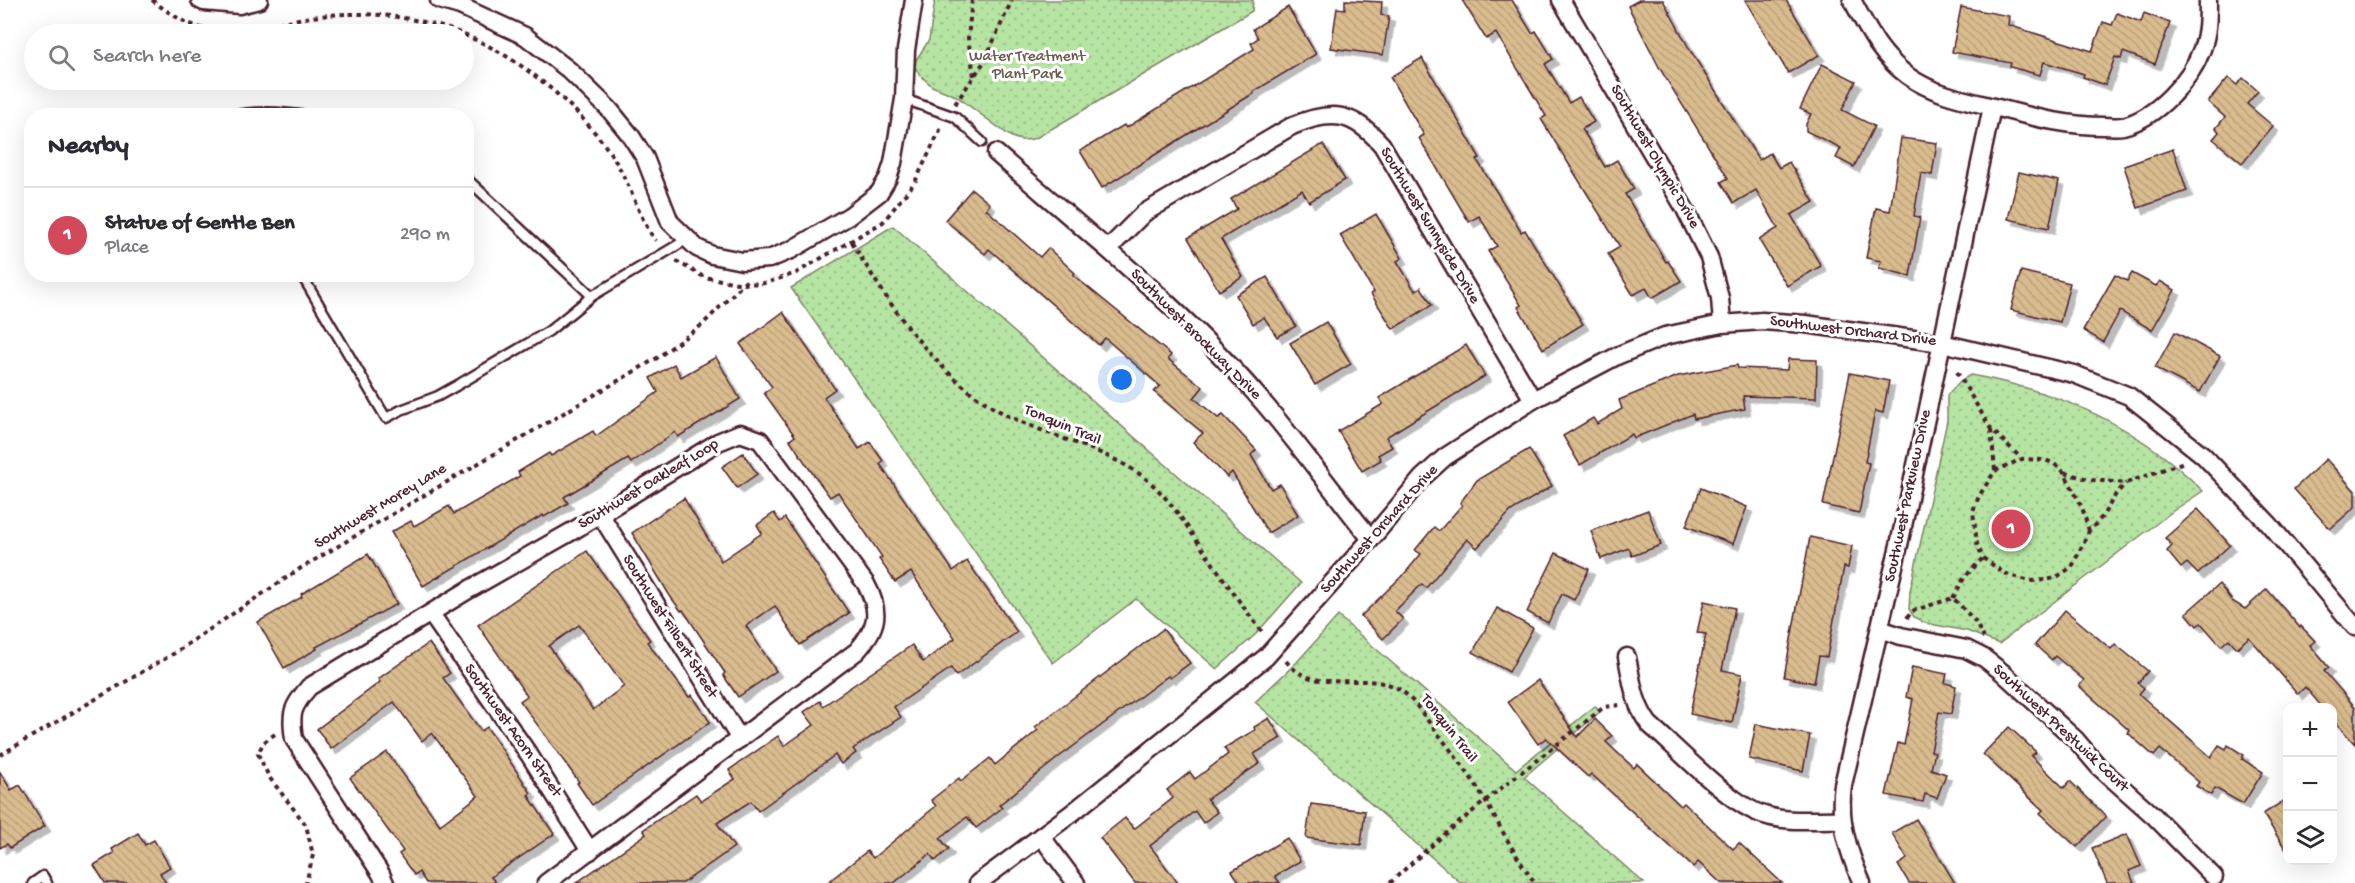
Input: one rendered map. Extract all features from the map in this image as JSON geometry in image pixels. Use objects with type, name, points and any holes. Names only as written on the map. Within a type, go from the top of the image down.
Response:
[{"type":"street","points":[[200,0],[239,5],[259,0]]},
{"type":"street","points":[[439,0],[460,6],[525,36],[569,70],[631,136],[645,158],[659,199],[670,222],[686,240],[712,255],[742,261],[769,259],[791,250],[849,216],[879,193],[888,178],[893,163],[904,99],[906,50],[914,0]]},
{"type":"street","name":"Southwest Olympic Drive","points":[[1561,0],[1685,209],[1709,257],[1720,298],[1722,324]]},
{"type":"street","points":[[1852,0],[1882,53],[1910,78],[1927,87],[1992,107],[2078,126],[2122,126],[2151,113],[2166,101],[2202,51],[2209,25],[2208,0]]},
{"type":"street","name":"Southwest Parkview Drive","points":[[1862,883],[1853,862],[1840,805],[1992,107]]},
{"type":"street","name":"Southwest Sunnyside Drive","points":[[1108,249],[1144,213],[1292,126],[1314,116],[1334,115],[1353,121],[1370,131],[1382,146],[1533,400]]},
{"type":"street","name":"Southwest Brockway Drive","points":[[989,148],[1108,249],[1204,340],[1267,406],[1371,539]]},
{"type":"street","name":"Southwest Orchard Drive","points":[[978,883],[1041,836],[1266,657],[1422,478],[1445,457],[1533,400],[1619,355],[1665,336],[1722,324],[1762,321],[1805,324],[1942,343],[2074,374],[2129,396],[2203,455],[2269,524],[2355,627]]},
{"type":"street","name":"Southwest Oakleaf Loop","points":[[292,721],[295,703],[309,687],[718,442],[740,434],[760,440],[866,584],[874,599],[876,616],[871,634],[857,651],[546,883]]},
{"type":"street","name":"Southwest Filbert Street","points":[[600,514],[740,739]]},
{"type":"street","name":"Southwest Acorn Street","points":[[431,614],[530,756],[590,851]]},
{"type":"street","name":"Southwest Prestwick Court","points":[[1880,629],[1901,636],[1966,650],[1984,658],[2076,740],[2099,767],[2154,816],[2214,877]]},
{"type":"street","points":[[1627,657],[1640,712],[1649,724],[1727,794],[1762,815],[1842,820]]},
{"type":"street","points":[[292,721],[294,739],[302,754],[375,864],[385,883]]},
{"type":"street","points":[[1041,836],[1076,883]]},
{"type":"lane","points":[[904,99],[955,117],[989,148]]},
{"type":"lane","points":[[474,185],[592,296]]},
{"type":"lane","points":[[306,282],[386,418],[438,396],[549,331],[592,296],[686,240]]},
{"type":"lane","points":[[33,883],[43,876],[47,883]]},
{"type":"path","points":[[152,0],[188,24]]},
{"type":"path","points":[[972,0],[968,38],[974,76]]},
{"type":"path","points":[[958,98],[984,62],[1012,0]]},
{"type":"path","points":[[282,24],[318,16],[369,14],[433,24]]},
{"type":"path","points":[[474,40],[523,68],[585,123],[619,167],[644,224],[666,252],[679,263],[704,277],[743,284]]},
{"type":"path","name":"Tonquin Trail","points":[[852,242],[884,294],[909,327],[942,366],[975,396],[1018,420],[1127,467],[1155,486],[1177,512],[1262,632]]},
{"type":"path","name":"Southwest Morey Lane","points":[[0,755],[78,712],[173,654],[301,568],[657,358],[702,325],[754,272],[756,261]]},
{"type":"path","points":[[1957,372],[1991,429],[2022,459]]},
{"type":"path","points":[[1991,429],[1995,471]]},
{"type":"path","points":[[2126,483],[2089,531],[2072,567],[2055,578],[2032,581],[2018,578],[2004,573],[1983,558],[1977,543],[1973,511],[1979,496],[1995,471],[2022,459],[2045,460],[2064,472],[2092,480],[2126,483],[2203,455]]},
{"type":"path","points":[[2064,472],[2082,507],[2089,531]]},
{"type":"path","points":[[1901,636],[1912,611],[1953,598],[1964,578],[1983,558]]},
{"type":"path","points":[[1953,598],[1974,620],[1984,638],[1984,658]]},
{"type":"path","name":"Tonquin Trail","points":[[1289,665],[1309,679],[1379,683],[1395,687],[1402,692],[1449,749],[1535,883]]},
{"type":"path","points":[[1390,883],[1462,818],[1604,707],[1636,702]]},
{"type":"path","points":[[292,721],[263,743],[258,754],[269,777],[306,825],[313,855],[306,883]]},
{"type":"green space","name":"Water Treatment Plant Park","points":[[935,0],[1253,0],[1252,11],[1036,138],[1020,140],[1010,136],[956,96],[932,86],[919,74],[915,67],[916,60],[929,40]]},
{"type":"green space","points":[[893,226],[1301,583],[1256,634],[1217,669],[1136,599],[1053,663],[791,288]]},
{"type":"green space","points":[[1971,375],[2036,391],[2096,415],[2152,447],[2203,491],[2173,511],[1999,644],[1967,631],[1925,623],[1914,617],[1909,609],[1910,591],[1947,421],[1947,395],[1961,380]]},
{"type":"green space","points":[[1338,616],[1516,770],[1595,706],[1600,712],[1524,777],[1644,883],[1461,883],[1255,702],[1297,662]]},
{"type":"building","points":[[1345,0],[1382,2],[1381,15],[1389,16],[1383,55],[1331,48],[1337,8],[1345,9]]},
{"type":"building","points":[[1462,0],[1512,0],[1532,33],[1536,31],[1553,59],[1545,64],[1569,103],[1579,97],[1594,122],[1582,129],[1605,167],[1617,160],[1634,189],[1625,194],[1666,262],[1668,261],[1681,281],[1652,298],[1646,288],[1633,295],[1608,254],[1620,247],[1541,119],[1546,116],[1496,33],[1486,39]]},
{"type":"building","points":[[1639,0],[1663,0],[1690,50],[1759,160],[1770,153],[1779,168],[1789,162],[1814,202],[1791,215],[1821,266],[1787,286],[1759,240],[1778,228],[1756,190],[1734,203],[1721,182],[1728,178],[1660,69],[1628,6]]},
{"type":"building","points":[[1745,0],[1786,0],[1819,55],[1788,73]]},
{"type":"building","points":[[1288,7],[1316,54],[1102,188],[1080,151],[1124,125],[1126,128],[1254,49],[1251,43],[1258,38],[1253,29]]},
{"type":"building","points":[[1961,7],[2009,16],[2008,25],[2092,51],[2103,22],[2112,25],[2117,13],[2141,22],[2144,13],[2170,23],[2155,64],[2123,52],[2121,59],[2115,57],[2105,85],[2083,77],[2084,74],[2044,62],[2040,75],[2010,67],[2011,63],[1952,52]]},
{"type":"building","points":[[1422,58],[1480,158],[1477,160],[1521,232],[1525,230],[1583,324],[1543,349],[1518,307],[1521,305],[1488,251],[1497,246],[1479,216],[1469,222],[1419,138],[1424,135],[1390,77]]},
{"type":"building","points":[[1822,64],[1856,81],[1842,110],[1874,126],[1854,167],[1836,158],[1841,148],[1806,131],[1806,124],[1811,114],[1800,109]]},
{"type":"building","points":[[2228,78],[2237,85],[2243,78],[2258,91],[2247,104],[2273,126],[2242,163],[2213,139],[2219,132],[2216,128],[2225,117],[2208,102]]},
{"type":"building","points":[[1901,138],[1937,143],[1932,175],[1921,173],[1914,216],[1920,217],[1910,276],[1879,268],[1881,261],[1866,258],[1876,208],[1890,211]]},
{"type":"building","points":[[1323,144],[1345,180],[1309,202],[1302,190],[1221,239],[1243,277],[1219,291],[1188,238],[1237,209],[1231,199]]},
{"type":"building","points":[[2173,149],[2187,191],[2138,208],[2124,166]]},
{"type":"building","points":[[2019,172],[2059,181],[2049,228],[2008,219]]},
{"type":"building","points":[[972,189],[990,204],[986,209],[1040,257],[1048,248],[1075,273],[1073,275],[1171,355],[1168,359],[1203,387],[1194,398],[1218,418],[1223,415],[1256,450],[1251,455],[1271,489],[1280,484],[1298,515],[1268,533],[1232,472],[1227,477],[1193,442],[1203,433],[1154,392],[1160,386],[1105,338],[1099,345],[989,249],[985,254],[945,220]]},
{"type":"building","points":[[1376,214],[1402,258],[1397,261],[1415,291],[1421,287],[1432,305],[1393,329],[1371,294],[1374,292],[1340,235]]},
{"type":"building","points":[[2021,271],[2070,283],[2060,322],[2011,310]]},
{"type":"building","points":[[2132,273],[2156,286],[2160,281],[2175,290],[2152,330],[2120,311],[2103,342],[2083,330],[2115,275],[2127,281]]},
{"type":"building","points":[[1267,277],[1296,326],[1277,337],[1264,317],[1253,324],[1236,295]]},
{"type":"building","points":[[783,312],[835,389],[824,397],[859,449],[870,442],[883,461],[880,464],[953,571],[967,561],[1017,632],[956,676],[951,668],[894,707],[901,717],[853,749],[856,753],[841,764],[835,755],[758,811],[751,801],[717,823],[734,847],[683,883],[576,883],[646,834],[643,830],[696,794],[701,801],[735,779],[729,770],[778,736],[784,746],[814,725],[804,712],[820,701],[823,706],[912,645],[923,662],[955,638],[911,572],[895,582],[879,559],[882,557],[838,492],[830,497],[808,467],[790,440],[795,436],[764,393],[772,387],[740,344]]},
{"type":"building","points":[[1326,322],[1351,364],[1315,385],[1290,343]]},
{"type":"building","points":[[2175,332],[2220,356],[2200,392],[2155,368]]},
{"type":"building","points":[[1466,345],[1485,376],[1386,437],[1392,447],[1378,455],[1381,460],[1362,471],[1338,431],[1383,404],[1379,398]]},
{"type":"building","points":[[716,357],[740,399],[678,437],[675,432],[631,463],[628,459],[564,497],[568,503],[544,517],[543,515],[423,586],[391,532],[411,521],[414,526],[449,506],[454,514],[520,476],[518,472],[549,453],[551,456],[593,431],[596,436],[658,392],[650,378],[674,364],[681,377]]},
{"type":"building","points":[[1788,359],[1817,360],[1816,398],[1743,396],[1745,409],[1694,419],[1693,414],[1634,438],[1632,434],[1580,465],[1563,436],[1593,418],[1597,424],[1622,409],[1619,400],[1678,376],[1737,365],[1738,368],[1787,370]]},
{"type":"building","points":[[1850,373],[1889,381],[1883,413],[1875,411],[1865,462],[1869,463],[1859,513],[1823,505]]},
{"type":"building","points":[[1529,449],[1552,486],[1511,511],[1477,548],[1467,539],[1426,588],[1422,584],[1395,611],[1403,619],[1383,639],[1361,616],[1406,572],[1421,554],[1415,550],[1434,527],[1439,531],[1462,505],[1460,503],[1477,480]]},
{"type":"building","points":[[743,453],[757,474],[737,488],[722,467]]},
{"type":"building","points":[[2326,459],[2355,491],[2355,507],[2330,529],[2294,489]]},
{"type":"building","points":[[1701,488],[1747,507],[1733,544],[1686,526]]},
{"type":"building","points":[[684,498],[721,561],[762,533],[757,525],[774,513],[780,522],[785,518],[849,613],[800,645],[775,606],[746,626],[776,671],[738,697],[723,675],[725,673],[683,610],[681,611],[670,596],[632,533]]},
{"type":"building","points":[[2198,509],[2230,545],[2198,574],[2187,563],[2181,568],[2167,551],[2172,546],[2165,538]]},
{"type":"building","points":[[1648,510],[1661,545],[1632,556],[1629,548],[1601,559],[1591,531]]},
{"type":"building","points":[[1810,537],[1852,546],[1848,568],[1844,567],[1827,657],[1819,656],[1814,683],[1784,677]]},
{"type":"building","points":[[587,551],[650,640],[647,642],[689,697],[692,695],[710,722],[592,805],[577,783],[579,782],[520,701],[527,696],[478,625]],"holes":[[[579,625],[624,686],[593,710],[549,646]]]},
{"type":"building","points":[[1556,553],[1589,569],[1574,600],[1562,594],[1548,623],[1527,612]]},
{"type":"building","points":[[368,554],[397,604],[316,647],[317,649],[284,668],[258,622],[302,597],[301,594]]},
{"type":"building","points":[[2219,584],[2232,601],[2245,609],[2267,589],[2300,628],[2301,626],[2315,641],[2310,645],[2329,668],[2324,671],[2355,707],[2355,744],[2337,724],[2337,703],[2319,703],[2305,687],[2298,694],[2249,637],[2237,648],[2229,639],[2221,646],[2201,623],[2197,626],[2186,613]]},
{"type":"building","points":[[1704,601],[1735,608],[1722,670],[1742,674],[1732,723],[1690,714],[1706,634],[1697,633]]},
{"type":"building","points":[[1497,608],[1533,628],[1509,672],[1473,652]]},
{"type":"building","points":[[2065,610],[2111,649],[2115,644],[2148,671],[2138,683],[2144,688],[2139,694],[2211,757],[2219,745],[2226,749],[2228,745],[2244,755],[2242,759],[2263,772],[2243,804],[2215,788],[2211,795],[2196,786],[2199,782],[2160,749],[2154,756],[2128,733],[2130,731],[2079,686],[2084,680],[2055,656],[2052,660],[2035,645]]},
{"type":"building","points":[[1163,629],[1190,663],[1170,678],[1168,676],[1059,757],[999,805],[1002,808],[976,828],[967,817],[940,838],[949,849],[935,861],[930,854],[894,883],[827,883],[867,851],[873,858],[936,806],[931,800],[959,778],[961,781],[990,758],[995,765],[1038,730],[1035,727]]},
{"type":"building","points":[[429,643],[450,673],[443,678],[481,731],[487,727],[531,793],[528,795],[554,834],[491,877],[496,883],[426,883],[419,872],[414,875],[399,854],[403,851],[350,778],[387,752],[440,825],[478,796],[432,733],[422,741],[394,702],[331,749],[317,729],[380,682],[378,679]]},
{"type":"building","points":[[1912,667],[1947,674],[1945,683],[1956,686],[1951,714],[1939,712],[1931,751],[1935,752],[1931,769],[1946,774],[1937,798],[1925,794],[1923,802],[1886,795],[1898,743],[1904,745],[1913,699],[1906,697]]},
{"type":"building","points":[[1538,680],[1577,737],[1595,719],[1612,736],[1606,742],[1634,768],[1637,764],[1681,806],[1684,803],[1733,849],[1739,843],[1782,883],[1721,883],[1698,862],[1693,867],[1591,774],[1588,777],[1546,738],[1538,744],[1508,702]]},
{"type":"building","points":[[1269,718],[1281,738],[1254,754],[1260,763],[1207,799],[1217,812],[1203,823],[1195,811],[1150,846],[1178,883],[1135,883],[1100,838],[1125,818],[1134,829],[1173,798],[1167,790],[1190,772],[1195,779],[1228,754],[1224,748],[1255,730],[1254,727]]},
{"type":"building","points":[[1756,724],[1810,735],[1803,771],[1749,759]]},
{"type":"building","points":[[2009,727],[2036,752],[2031,756],[2064,788],[2070,781],[2106,816],[2077,847],[2040,813],[2043,810],[1983,754]]},
{"type":"building","points":[[0,772],[11,790],[20,785],[45,826],[10,848],[7,844],[0,848]]},
{"type":"building","points":[[2283,801],[2283,845],[2263,814]]},
{"type":"building","points":[[1311,804],[1365,811],[1361,845],[1306,838]]},
{"type":"building","points":[[1916,819],[1955,883],[1909,883],[1898,865],[1907,859],[1892,833]]},
{"type":"building","points":[[138,833],[145,845],[154,840],[170,867],[160,873],[166,883],[105,883],[94,865],[114,853],[112,849]]},
{"type":"building","points":[[2127,834],[2141,866],[2129,871],[2134,883],[2107,883],[2092,848]]},
{"type":"building","points":[[1287,838],[1300,861],[1275,876],[1280,883],[1240,883],[1232,871]]},
{"type":"place","name":"Statue of Gentle Ben","points":[[2011,529]]}]
